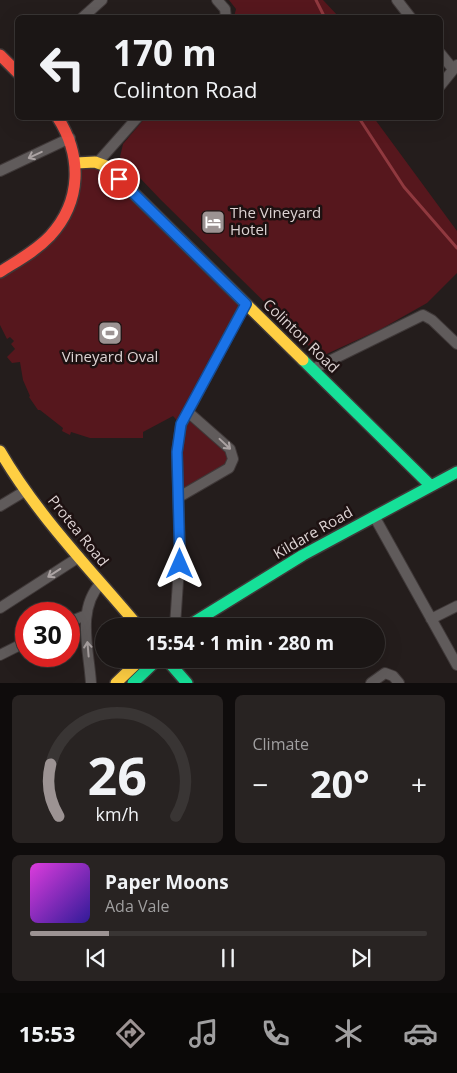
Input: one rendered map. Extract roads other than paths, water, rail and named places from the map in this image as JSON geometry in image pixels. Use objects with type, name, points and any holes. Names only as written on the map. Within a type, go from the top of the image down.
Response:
[{"type":"street","points":[[85,15],[102,0]]},
{"type":"street","points":[[217,0],[225,9],[226,15]]},
{"type":"street","points":[[397,0],[409,15]]},
{"type":"street","points":[[443,56],[455,67],[443,82]]},
{"type":"street","points":[[2,59],[15,71]]},
{"type":"street","points":[[0,272],[43,242],[61,223],[72,198],[76,163],[70,138],[59,120]]},
{"type":"street","points":[[76,163],[98,162],[135,120]]},
{"type":"street","points":[[0,171],[70,138]]},
{"type":"street","name":"Colinton Road","points":[[98,162],[108,167],[431,486]]},
{"type":"street","points":[[176,618],[179,575],[178,442],[181,424],[246,304]]},
{"type":"street","points":[[313,369],[423,314],[457,344]]},
{"type":"street","points":[[179,497],[228,469],[234,459],[230,449],[188,412]]},
{"type":"street","name":"Protea Road","points":[[0,451],[25,491],[131,618]]},
{"type":"street","name":"Kildare Road","points":[[201,618],[303,555],[457,472]]},
{"type":"street","points":[[0,506],[25,491]]},
{"type":"street","points":[[374,516],[457,665]]},
{"type":"street","points":[[0,608],[79,557]]},
{"type":"street","points":[[91,683],[86,615],[92,593],[101,583]]},
{"type":"street","points":[[432,619],[457,606]]},
{"type":"street","points":[[80,617],[86,615]]},
{"type":"street","points":[[0,655],[15,648]]},
{"type":"street","points":[[116,683],[132,668]]},
{"type":"street","points":[[133,683],[149,668]]},
{"type":"street","points":[[174,668],[187,683]]},
{"type":"street","points":[[371,683],[385,673],[393,676],[399,683]]},
{"type":"waterway","points":[[316,0],[324,15]]},
{"type":"waterway","points":[[360,120],[404,187],[457,248]]},
{"type":"place","name":"The Vineyard Hotel","points":[[213,222]]},
{"type":"place","name":"Vineyard Oval","points":[[110,333]]}]
